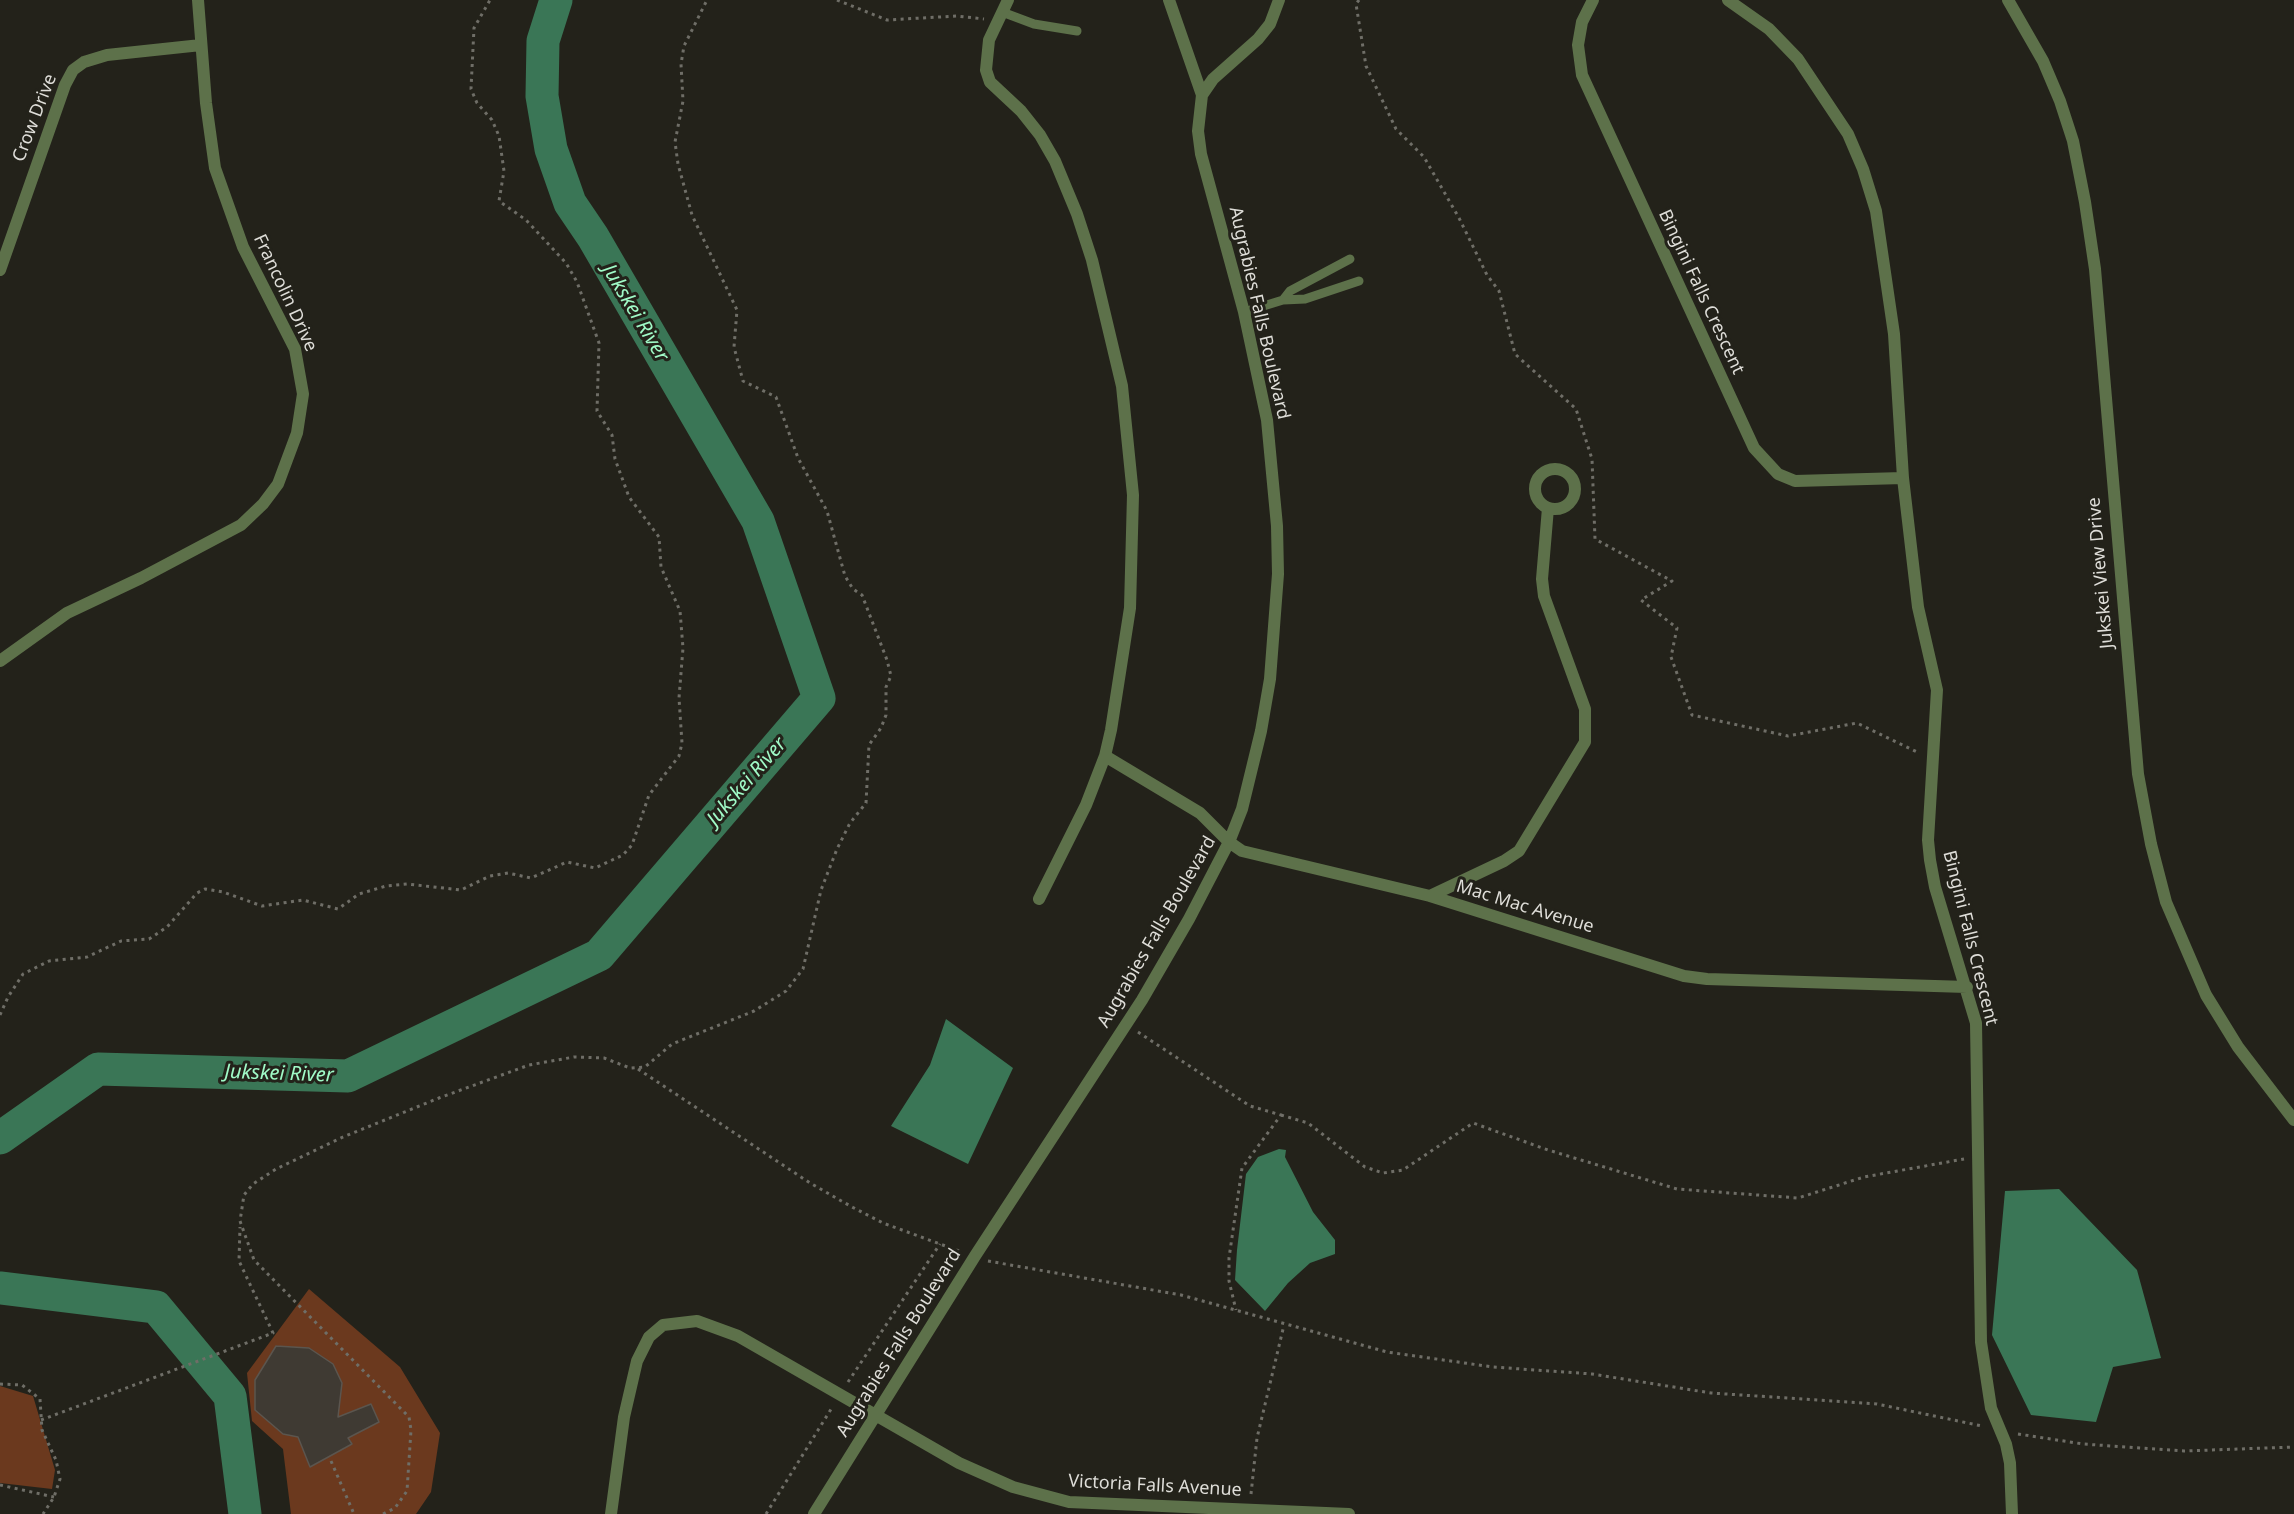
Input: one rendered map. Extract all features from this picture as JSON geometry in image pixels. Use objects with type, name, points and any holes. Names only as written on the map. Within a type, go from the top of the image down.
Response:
[{"type":"street","name":"Francolin Drive","points":[[0,661],[67,613],[141,578],[241,525],[263,504],[278,484],[288,462],[299,424],[302,380],[295,349],[243,247],[215,168],[198,0]]},
{"type":"street","points":[[1008,0],[988,40],[986,70],[990,82],[1021,111],[1040,135],[1055,161],[1092,260],[1122,386],[1133,495],[1130,608],[1105,756],[1086,805],[1039,899]]},
{"type":"street","points":[[1169,0],[1202,95]]},
{"type":"street","points":[[1202,95],[1213,79],[1258,39],[1270,24],[1279,0]]},
{"type":"street","name":"Bingini Falls Crescent","points":[[1593,0],[1582,22],[1578,45],[1582,75],[1754,448],[1778,474],[1795,481],[1903,478]]},
{"type":"street","name":"Bingini Falls Crescent","points":[[1728,0],[1769,29],[1798,59],[1843,126],[1863,170],[1876,212],[1885,259],[1894,334],[1903,478],[1918,608],[1937,690],[1928,840],[1930,860],[1935,887],[1976,1023],[1980,1156],[1981,1342],[1991,1408],[2010,1463],[2012,1514]]},
{"type":"street","name":"Jukskei View Drive","points":[[2008,0],[2043,61],[2060,102],[2073,141],[2085,202],[2095,269],[2138,774],[2151,844],[2166,902],[2206,995],[2238,1047],[2294,1120]]},
{"type":"street","name":"Crow Drive","points":[[0,270],[65,85],[73,70],[84,62],[107,55],[201,45]]},
{"type":"street","name":"Augrabies Falls Boulevard","points":[[814,1514],[975,1256],[1126,1025],[1189,919],[1229,842],[1242,809],[1262,731],[1270,679],[1278,574],[1277,526],[1267,420],[1244,312],[1201,154],[1198,131],[1202,95]]},
{"type":"street","points":[[1430,896],[1520,851],[1585,742],[1585,709],[1544,596],[1542,579],[1548,508]]},
{"type":"street","name":"Mac Mac Avenue","points":[[1105,756],[1200,813],[1229,842],[1256,856],[1430,896],[1684,976],[1707,979],[1967,987]]},
{"type":"street","name":"Victoria Falls Avenue","points":[[611,1514],[630,1387],[637,1360],[649,1337],[663,1325],[697,1321],[718,1327],[840,1393],[959,1463],[1067,1508],[1349,1514]]},
{"type":"lane","points":[[1000,16],[1077,31]]},
{"type":"lane","points":[[1283,300],[1290,291],[1350,259]]},
{"type":"lane","points":[[1244,312],[1283,300],[1305,299],[1359,281]]},
{"type":"path","points":[[0,1015],[16,983],[29,971],[50,961],[87,957],[121,941],[149,939],[167,927],[196,893],[205,890],[223,892],[262,906],[303,900],[338,909],[359,894],[386,886],[406,884],[460,890],[490,876],[508,873],[531,878],[567,862],[595,868],[623,855],[632,845],[649,795],[679,756],[682,743],[680,698],[683,648],[680,611],[661,567],[659,537],[629,497],[615,459],[612,435],[597,411],[599,343],[577,282],[566,263],[526,220],[499,201],[504,171],[499,136],[492,120],[477,103],[471,89],[474,28],[490,0]]},
{"type":"path","points":[[638,1069],[652,1064],[672,1044],[754,1011],[786,992],[796,981],[803,969],[821,890],[837,849],[847,829],[866,803],[868,745],[885,720],[885,687],[891,676],[862,596],[853,589],[845,576],[827,511],[798,458],[776,397],[743,381],[734,347],[737,310],[692,215],[678,164],[675,142],[684,86],[681,64],[684,46],[707,0]]},
{"type":"path","points":[[837,0],[887,20],[1000,16]]},
{"type":"path","points":[[1359,0],[1356,4],[1366,66],[1396,129],[1424,157],[1459,218],[1486,275],[1499,291],[1515,354],[1576,409],[1592,459],[1595,539],[1672,581],[1641,600],[1677,628],[1671,657],[1692,715],[1788,736],[1857,723],[1932,759]]},
{"type":"path","points":[[1126,1025],[1250,1106],[1308,1123],[1365,1167],[1383,1173],[1403,1170],[1473,1123],[1548,1150],[1677,1189],[1798,1198],[1864,1177],[1980,1156]]},
{"type":"path","points":[[40,1420],[273,1333],[239,1261],[240,1221],[244,1195],[253,1184],[276,1169],[343,1137],[439,1098],[529,1065],[574,1057],[604,1058],[638,1069],[810,1183],[883,1223],[940,1245],[1013,1267],[1151,1289],[1387,1352],[1493,1367],[1592,1374],[1711,1393],[1876,1404],[2000,1430],[2083,1444],[2173,1450],[2294,1447]]},
{"type":"path","points":[[1236,1310],[1229,1281],[1229,1258],[1242,1168],[1281,1115]]},
{"type":"path","points":[[240,1221],[254,1260],[409,1417],[411,1431],[407,1491],[395,1508],[383,1514]]},
{"type":"path","points":[[766,1514],[840,1393],[940,1245]]},
{"type":"path","points":[[1250,1503],[1257,1438],[1284,1325]]},
{"type":"path","points":[[0,1384],[22,1385],[40,1399],[40,1420],[60,1479],[54,1497],[43,1514]]},
{"type":"path","points":[[332,1461],[354,1514]]},
{"type":"path","points":[[0,1485],[54,1497]]},
{"type":"shaded area","points":[[946,1019],[1013,1068],[968,1164],[891,1126],[930,1065]]},
{"type":"shaded area","points":[[1279,1149],[1286,1150],[1285,1157],[1313,1212],[1335,1240],[1335,1254],[1310,1263],[1288,1283],[1265,1311],[1235,1280],[1237,1250],[1246,1174],[1258,1157]]},
{"type":"shaded area","points":[[2059,1189],[2137,1270],[2161,1358],[2113,1367],[2096,1422],[2031,1415],[1992,1335],[2005,1191]]},
{"type":"shaded area","points":[[309,1289],[400,1367],[440,1433],[431,1492],[416,1514],[291,1514],[283,1449],[252,1421],[247,1373]]},
{"type":"shaded area","points":[[0,1386],[33,1396],[55,1470],[52,1489],[0,1483]]},
{"type":"building","points":[[276,1346],[309,1348],[333,1364],[342,1383],[338,1417],[371,1404],[379,1422],[348,1438],[352,1444],[310,1467],[298,1437],[283,1434],[255,1410],[255,1380]]},
{"type":"waterway","name":"Jukskei River","points":[[0,1138],[98,1069],[348,1076],[599,955],[819,698],[758,521],[593,237],[570,203],[551,149],[542,96],[543,41],[556,0]]},
{"type":"waterway","name":"Jukskei River","points":[[0,1288],[156,1307],[230,1396],[245,1514]]}]
